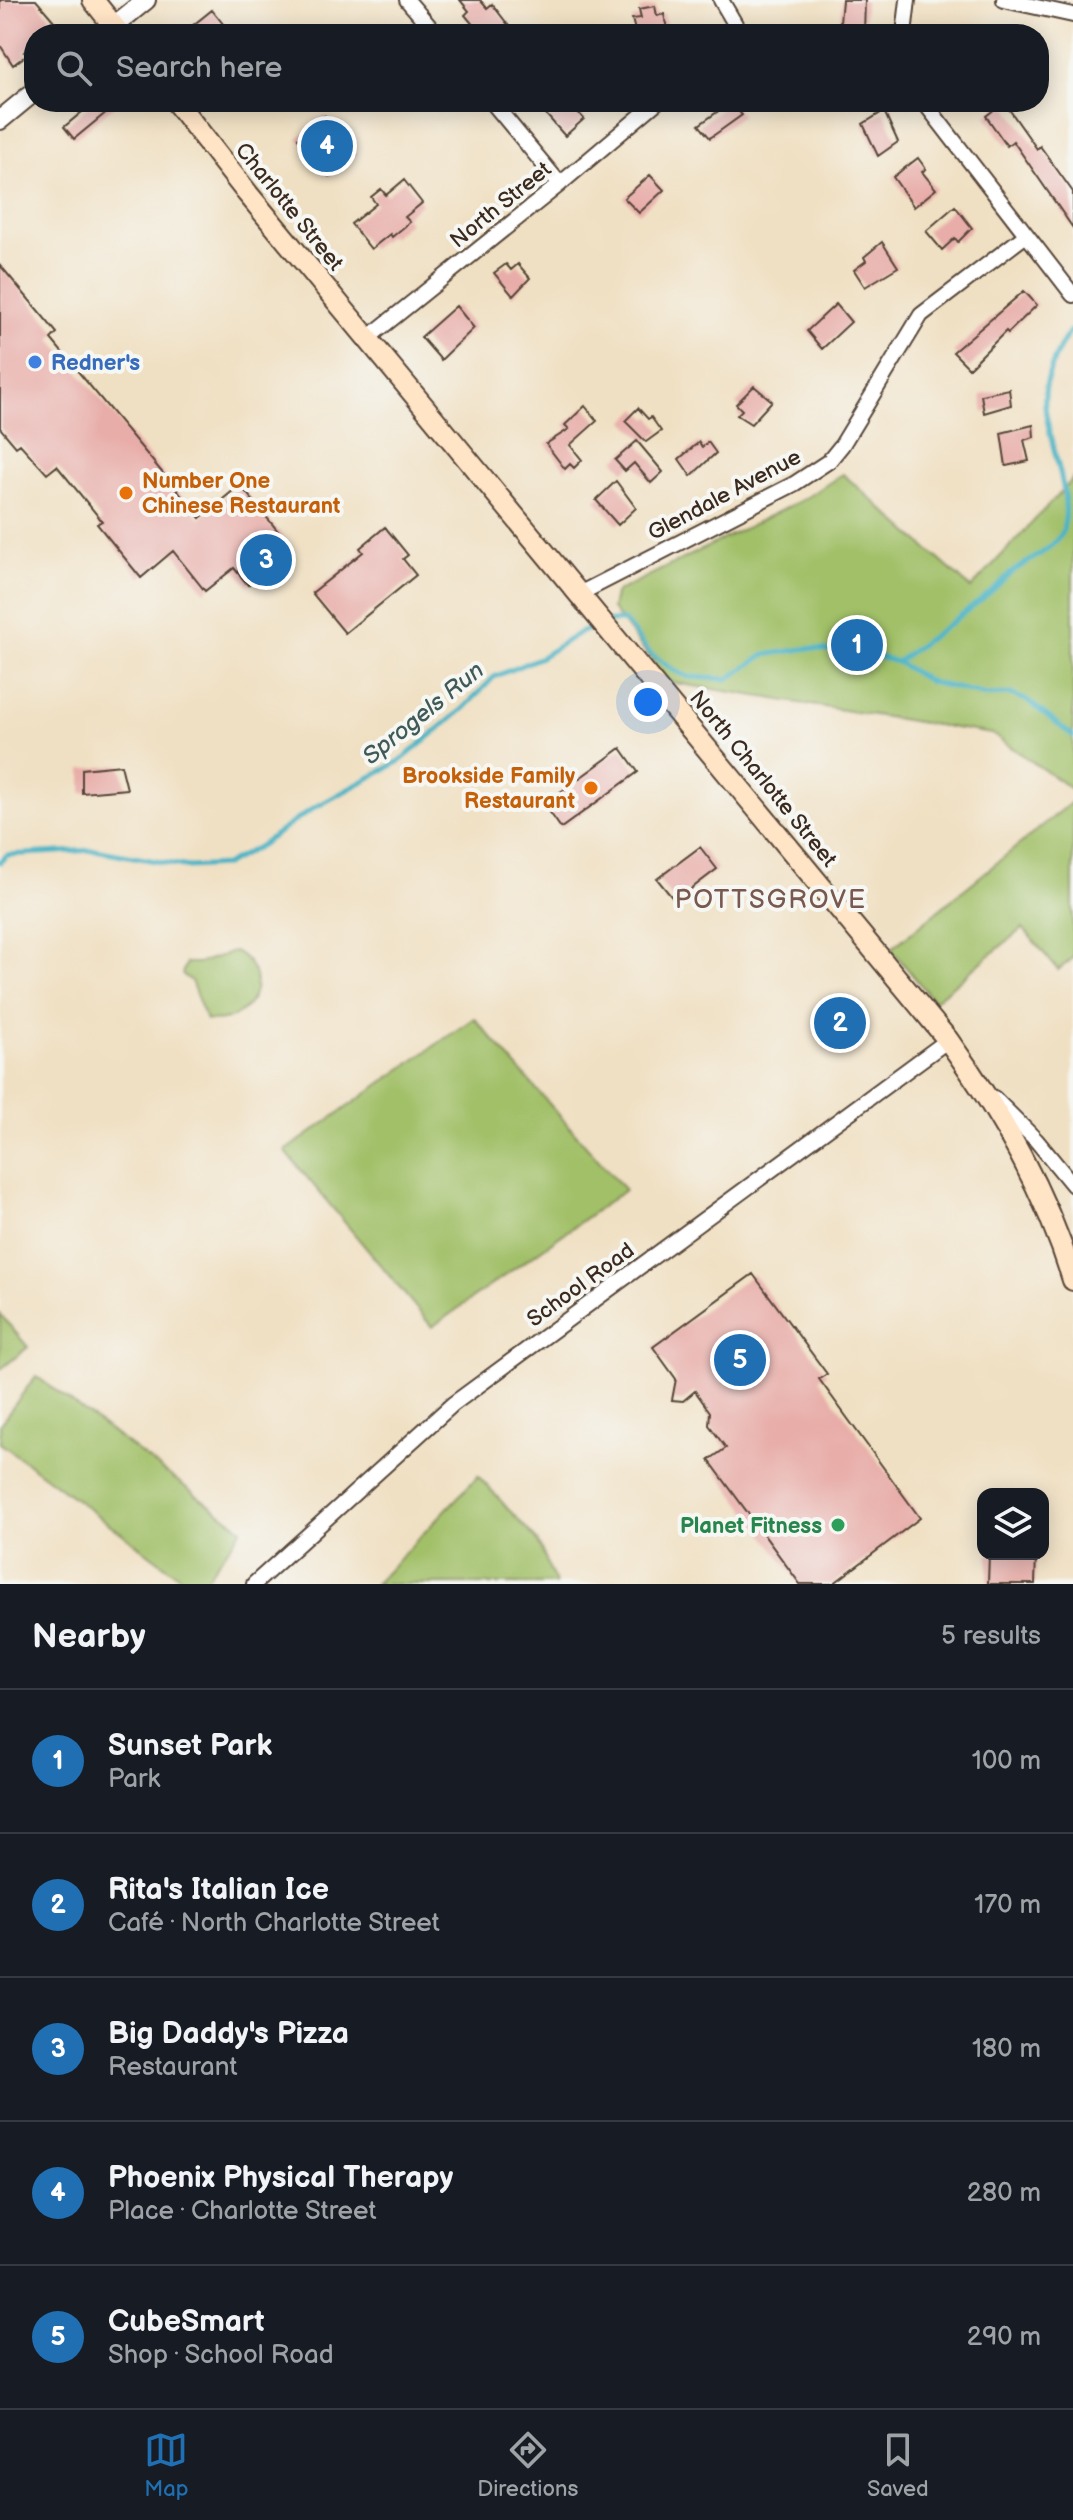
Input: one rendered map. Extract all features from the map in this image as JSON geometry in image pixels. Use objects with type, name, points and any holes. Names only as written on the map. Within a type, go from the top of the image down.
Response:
[{"type":"main road","points":[[93,0],[108,24]]},
{"type":"main road","name":"Charlotte Street","points":[[184,112],[368,338]]},
{"type":"main road","name":"North Charlotte Street","points":[[368,338],[948,1040],[979,1083],[1021,1154],[1052,1222],[1073,1280]]},
{"type":"street","points":[[120,24],[146,0]]},
{"type":"street","points":[[407,0],[427,24]]},
{"type":"street","points":[[905,24],[908,0]]},
{"type":"street","points":[[1004,0],[1073,15]]},
{"type":"street","points":[[722,2],[735,24]]},
{"type":"street","points":[[0,120],[24,100]]},
{"type":"street","points":[[500,112],[560,184]]},
{"type":"street","name":"North Street","points":[[368,338],[645,112]]},
{"type":"street","points":[[932,112],[1073,295]]},
{"type":"street","name":"Glendale Avenue","points":[[581,593],[794,484],[829,461],[842,445],[921,315],[1026,235]]},
{"type":"street","name":"School Road","points":[[254,1584],[453,1404],[948,1040]]},
{"type":"street","points":[[979,1083],[1036,1140],[1073,1185]]},
{"type":"green space","points":[[843,474],[971,588],[1073,479],[1073,790],[992,734],[669,682],[612,609],[615,594],[620,590],[804,499]]},
{"type":"green space","points":[[1073,801],[1073,958],[1058,970],[1023,928],[934,1001],[891,949]]},
{"type":"green space","points":[[235,951],[247,961],[254,973],[256,985],[253,997],[246,1008],[235,1016],[206,1020],[191,981],[182,974],[186,963],[199,963]]},
{"type":"green space","points":[[474,1018],[625,1190],[432,1327],[285,1151]]},
{"type":"green space","points":[[0,1314],[28,1347],[0,1370]]},
{"type":"green space","points":[[36,1376],[242,1529],[202,1584],[190,1584],[0,1443],[0,1424]]},
{"type":"green space","points":[[478,1476],[537,1540],[556,1584],[375,1584]]},
{"type":"building","points":[[0,0],[36,0],[57,24],[24,24],[24,57],[13,65],[0,45]]},
{"type":"building","points":[[460,0],[480,0],[487,8],[492,4],[507,24],[472,24],[465,15],[469,11]]},
{"type":"building","points":[[842,0],[865,0],[864,24],[840,24]]},
{"type":"building","points":[[655,6],[657,16],[664,14],[666,24],[633,24],[632,19],[641,18],[639,9]]},
{"type":"building","points":[[212,10],[223,24],[194,24]]},
{"type":"building","points":[[82,112],[107,112],[74,139],[64,127]]},
{"type":"building","points":[[544,112],[578,112],[584,119],[565,136]]},
{"type":"building","points":[[717,112],[739,112],[742,115],[710,138],[699,125]]},
{"type":"building","points":[[884,112],[898,142],[878,156],[863,124]]},
{"type":"building","points":[[991,112],[1011,112],[1037,149],[1040,146],[1073,192],[1073,228],[1013,141],[1007,146],[986,116]]},
{"type":"building","points":[[325,116],[356,154],[329,176],[298,138]]},
{"type":"building","points":[[918,158],[926,169],[922,172],[936,189],[914,207],[893,177]]},
{"type":"building","points":[[650,175],[664,190],[639,213],[624,198]]},
{"type":"building","points":[[404,180],[422,203],[405,217],[410,222],[371,249],[351,224],[376,204],[371,197],[381,189],[386,195]]},
{"type":"building","points":[[955,206],[972,228],[958,242],[955,238],[942,250],[926,231]]},
{"type":"building","points":[[882,242],[898,267],[865,287],[854,270]]},
{"type":"building","points":[[506,264],[511,270],[518,264],[530,278],[513,296],[494,273]]},
{"type":"building","points":[[0,265],[57,333],[51,339],[200,518],[240,485],[292,548],[248,585],[234,568],[205,591],[173,551],[141,578],[97,524],[102,521],[57,466],[47,474],[20,444],[16,447],[0,428]]},
{"type":"building","points":[[1024,291],[1037,305],[969,368],[953,352]]},
{"type":"building","points":[[836,304],[851,322],[822,349],[807,331]]},
{"type":"building","points":[[456,306],[474,328],[441,360],[421,337]]},
{"type":"building","points":[[754,386],[772,401],[751,424],[737,415],[742,410],[736,404]]},
{"type":"building","points":[[1009,389],[1011,405],[984,413],[981,395]]},
{"type":"building","points":[[585,406],[597,421],[570,445],[582,460],[574,468],[570,464],[565,469],[546,444],[569,429],[565,425]]},
{"type":"building","points":[[638,408],[648,419],[651,417],[661,431],[646,442],[625,421]]},
{"type":"building","points":[[1033,425],[1034,437],[1024,440],[1029,461],[1006,466],[1001,433]]},
{"type":"building","points":[[637,441],[663,472],[651,483],[634,463],[625,471],[615,460]]},
{"type":"building","points":[[699,442],[702,447],[708,442],[716,453],[691,476],[679,459]]},
{"type":"building","points":[[616,481],[636,508],[618,525],[596,500]]},
{"type":"building","points":[[385,527],[408,555],[403,559],[416,575],[345,633],[312,593],[363,552],[360,548]]},
{"type":"building","name":"Brookside Family Restaurant","points":[[621,748],[638,772],[561,828],[544,804]]},
{"type":"building","points":[[121,765],[127,789],[82,793],[82,769]]},
{"type":"building","points":[[700,847],[717,869],[675,901],[657,879]]},
{"type":"building","points":[[848,1003],[861,1018],[832,1043],[819,1028]]},
{"type":"building","points":[[753,1274],[827,1374],[819,1379],[920,1518],[833,1584],[800,1584],[709,1460],[726,1448],[709,1425],[710,1412],[695,1391],[683,1401],[672,1400],[676,1379],[653,1347]]},
{"type":"building","points":[[989,1560],[1036,1560],[1035,1584],[988,1584]]},
{"type":"waterway","points":[[897,662],[967,611],[1007,576],[1046,550],[1063,530],[1065,500],[1047,420],[1045,395],[1055,357],[1070,331],[1073,331]]},
{"type":"waterway","name":"Sprogels Run","points":[[610,621],[624,621],[650,653],[689,677],[728,679],[764,655],[809,648],[876,656],[897,662],[930,682],[986,695],[1011,694],[1028,701],[1073,736]]},
{"type":"waterway","name":"Sprogels Run","points":[[0,862],[7,855],[95,850],[189,867],[225,865],[258,847],[312,809],[400,761],[463,709],[494,677],[541,657],[579,633],[597,626]]},
{"type":"place","name":"Phoenix Physical Therapy","points":[[327,146]]},
{"type":"place","name":"Redner's","points":[[35,362]]},
{"type":"place","name":"Number One Chinese Restaurant","points":[[126,493]]},
{"type":"place","name":"Big Daddy's Pizza","points":[[266,560]]},
{"type":"place","name":"Sunset Park","points":[[857,645]]},
{"type":"place","name":"Brookside Family Restaurant","points":[[591,788]]},
{"type":"place","name":"Rita's Italian Ice","points":[[840,1023]]},
{"type":"place","name":"CubeSmart","points":[[740,1360]]},
{"type":"place","name":"Planet Fitness","points":[[838,1525]]},
{"type":"district","name":"POTTSGROVE","points":[[771,899]]}]
